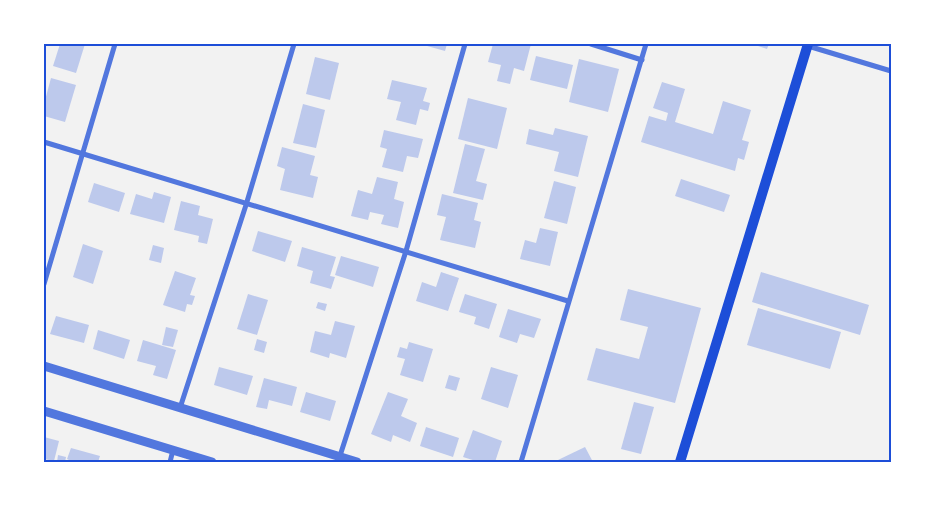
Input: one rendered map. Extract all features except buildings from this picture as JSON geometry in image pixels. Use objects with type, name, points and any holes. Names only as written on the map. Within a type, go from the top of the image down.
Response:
[{"type":"main road","points":[[680,462],[808,45]]},
{"type":"street","points":[[44,284],[115,44]]},
{"type":"street","points":[[180,409],[246,205],[294,44]]},
{"type":"street","points":[[338,460],[406,251],[465,44]]},
{"type":"street","points":[[591,44],[642,60]]},
{"type":"street","points":[[521,462],[646,44]]},
{"type":"street","points":[[808,45],[891,71]]},
{"type":"street","points":[[44,142],[246,205],[406,251],[568,301]]},
{"type":"street","points":[[44,366],[338,460],[357,462]]},
{"type":"street","points":[[44,412],[212,462]]},
{"type":"street","points":[[170,462],[173,450]]}]
